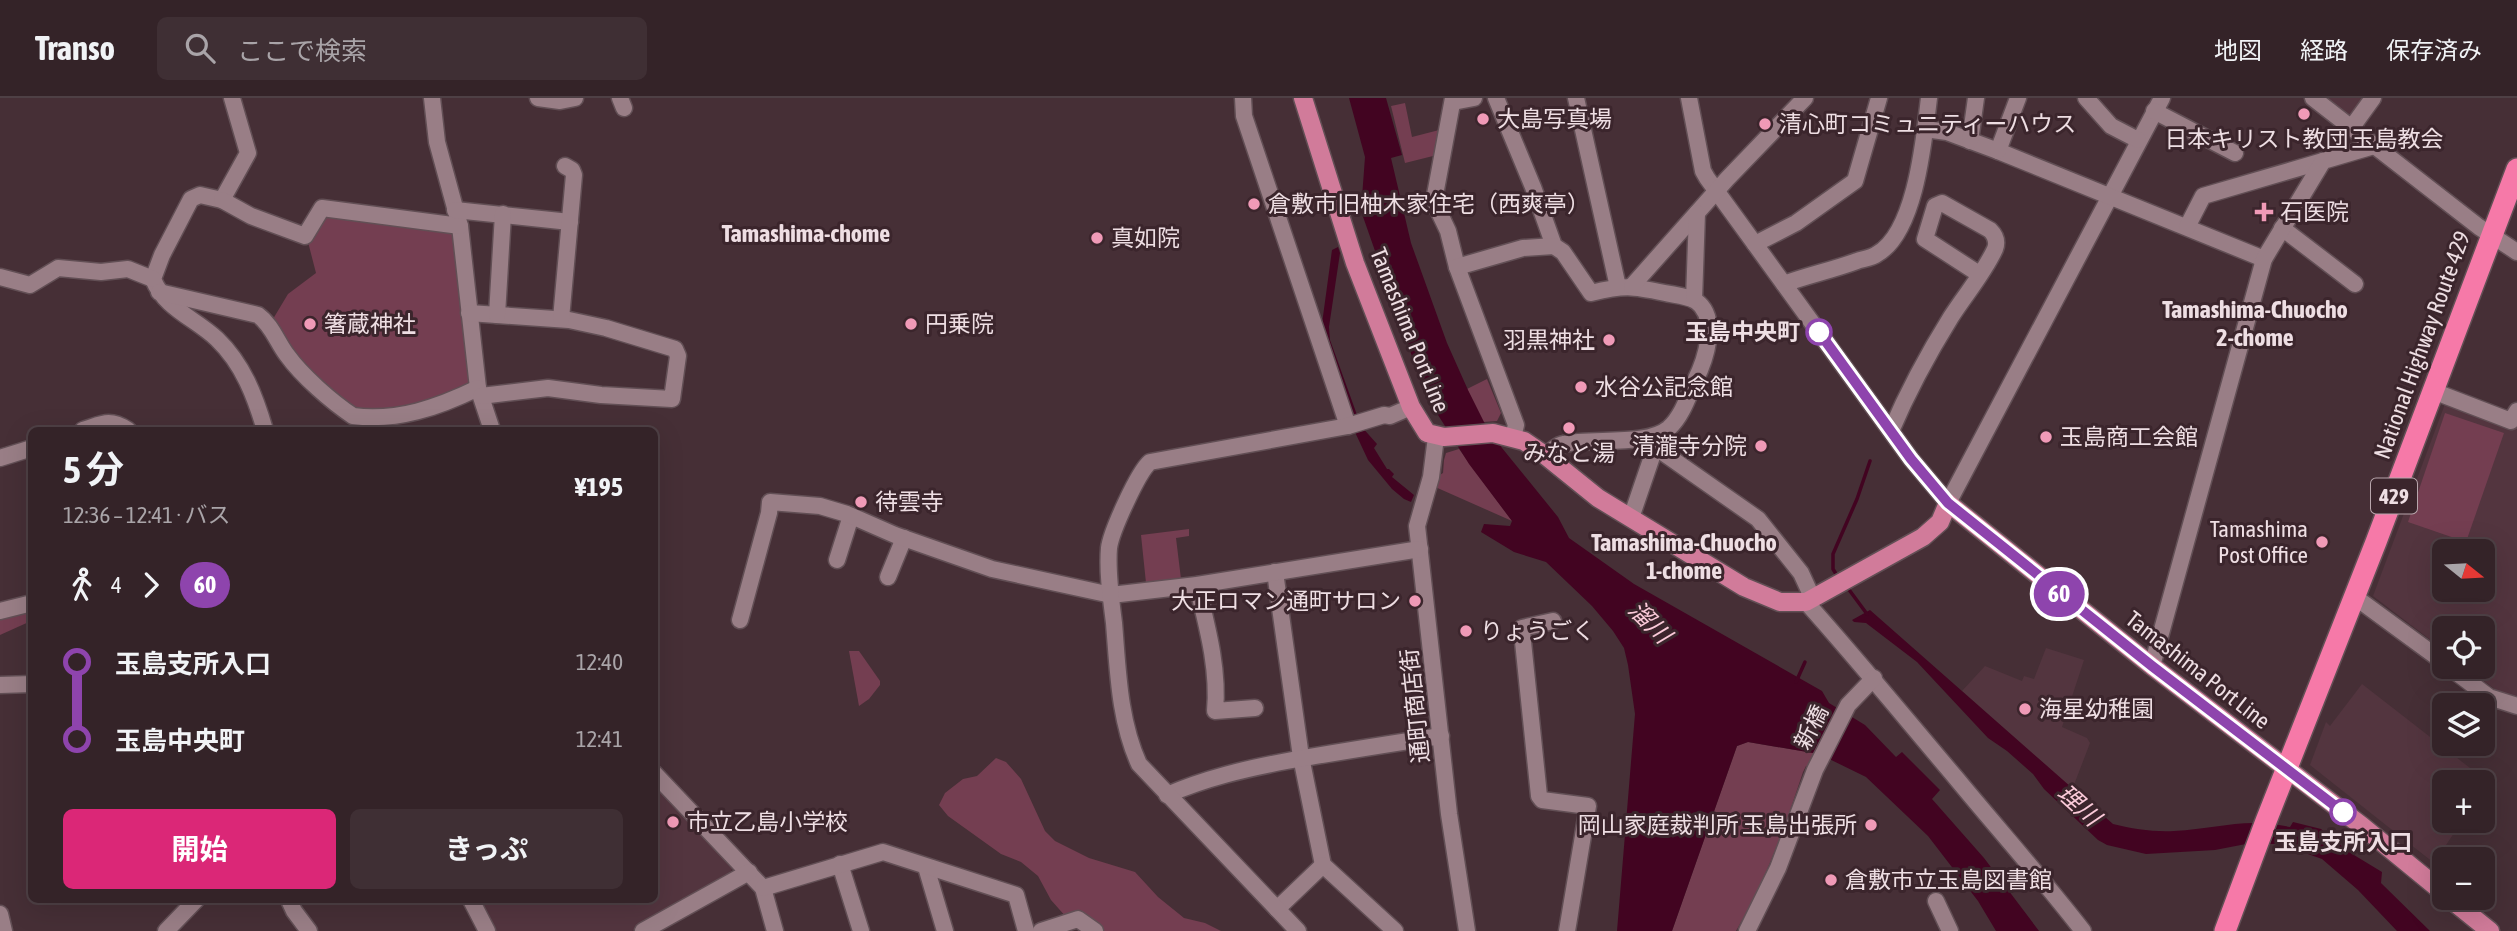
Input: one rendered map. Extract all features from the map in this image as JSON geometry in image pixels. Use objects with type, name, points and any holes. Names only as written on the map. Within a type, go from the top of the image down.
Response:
[{"type":"highway","name":"National Highway Route 429","points":[[2225,931],[2286,769],[2356,597],[2517,169]]},
{"type":"main road","name":"Tamashima Port Line","points":[[1303,98],[1355,263],[1411,407],[1422,428],[1440,437],[1493,433],[1513,437],[1546,456],[1598,498],[1760,596],[1780,602],[1809,599]]},
{"type":"main road","name":"Tamashima Port Line","points":[[1948,503],[2432,884]]},
{"type":"main road","points":[[1809,599],[1923,537],[1940,522],[1948,503]]},
{"type":"main road","points":[[2464,910],[2490,931]]},
{"type":"street","points":[[222,200],[248,153],[232,98]]},
{"type":"street","points":[[432,98],[437,142],[458,218],[479,392],[491,427]]},
{"type":"street","points":[[538,98],[560,101],[575,98]]},
{"type":"street","points":[[1243,98],[1244,116],[1354,424]]},
{"type":"street","points":[[1474,98],[1453,100],[1435,189],[1438,210],[1448,231],[1457,267],[1516,425],[1513,437]]},
{"type":"street","points":[[1496,98],[1554,246],[1563,252],[1591,293],[1625,286],[1694,300]]},
{"type":"street","points":[[1576,98],[1625,286]]},
{"type":"street","points":[[1689,98],[1703,171],[1891,431],[1948,503],[2158,105],[2235,153]]},
{"type":"street","points":[[1625,286],[1805,98]]},
{"type":"street","points":[[1755,244],[1796,223],[1855,181],[1879,98]]},
{"type":"street","points":[[1784,284],[1878,254],[1891,241],[1900,228],[1912,196],[1921,161],[1929,98]]},
{"type":"street","points":[[1970,141],[1976,98]]},
{"type":"street","points":[[1998,151],[2018,98]]},
{"type":"street","points":[[2086,98],[2111,126],[2138,140]]},
{"type":"street","points":[[2313,98],[2490,235],[2517,252]]},
{"type":"street","points":[[2352,127],[2373,98]]},
{"type":"street","points":[[1925,129],[1947,132],[1998,151],[2264,258]]},
{"type":"street","points":[[2187,227],[2203,196],[2374,146]]},
{"type":"street","points":[[2152,666],[2264,258],[2323,161]]},
{"type":"street","points":[[561,319],[574,175],[572,170],[565,166]]},
{"type":"street","points":[[156,286],[162,255],[191,199],[200,195],[222,200],[251,216],[305,236],[322,208],[458,218],[503,214],[570,222]]},
{"type":"street","points":[[1891,431],[1921,367],[1979,274],[1996,246],[1995,235],[1990,230],[1942,203],[1935,206],[1925,239],[1979,274]]},
{"type":"street","points":[[1631,518],[1658,440],[1679,415],[1709,346],[1704,313],[1694,300],[1697,213]]},
{"type":"street","points":[[497,315],[503,214]]},
{"type":"street","points":[[2282,228],[2355,284]]},
{"type":"street","points":[[1457,267],[1523,248],[1554,246]]},
{"type":"street","points":[[0,277],[30,285],[58,268],[101,272],[128,269],[156,286],[258,315],[265,320],[287,356],[353,416],[392,416],[423,411],[479,392],[548,388],[601,395],[673,399],[677,356],[675,349],[606,328],[561,319],[469,313]]},
{"type":"street","points":[[156,286],[175,309],[215,337],[231,355],[247,380],[264,427]]},
{"type":"street","points":[[2433,391],[2511,421],[2517,411]]},
{"type":"street","points":[[1298,931],[1139,764],[1121,704],[1111,595],[1110,546],[1117,523],[1145,466],[1150,462],[1354,424],[1411,407]]},
{"type":"street","points":[[92,427],[106,422],[123,427]]},
{"type":"street","name":"通町商店街","points":[[1440,437],[1417,526],[1449,814],[1467,931]]},
{"type":"street","points":[[1546,456],[1563,444],[1658,440],[1758,519],[1801,573],[1809,599],[1956,779],[2041,876],[2083,931]]},
{"type":"street","points":[[0,458],[28,449]]},
{"type":"street","points":[[740,620],[770,502],[820,506],[992,569],[1111,595],[1197,585],[1420,549]]},
{"type":"street","points":[[837,560],[851,516]]},
{"type":"street","points":[[888,577],[904,538]]},
{"type":"street","points":[[1275,572],[1301,757],[1323,864],[1395,931]]},
{"type":"street","points":[[1197,585],[1210,638],[1217,695],[1215,711],[1255,708]]},
{"type":"street","points":[[2356,597],[2432,653]]},
{"type":"street","points":[[0,611],[28,604]]},
{"type":"street","points":[[1553,621],[1522,628],[1522,632],[1539,796],[1542,800],[1588,806],[1567,931]]},
{"type":"street","name":"新橋","points":[[1747,931],[1779,867],[1815,769],[1848,705],[1874,678]]},
{"type":"street","points":[[2465,679],[2489,697],[2517,706]]},
{"type":"street","points":[[0,685],[28,684]]},
{"type":"street","points":[[1167,795],[1224,773],[1301,757],[1441,736]]},
{"type":"street","points":[[658,777],[763,888],[775,931]]},
{"type":"street","points":[[763,888],[883,852],[1016,895],[1026,931]]},
{"type":"street","points":[[840,864],[861,931]]},
{"type":"street","points":[[1277,909],[1323,864]]},
{"type":"street","points":[[926,867],[945,931]]},
{"type":"street","points":[[643,931],[749,872]]},
{"type":"street","points":[[1936,901],[1950,931]]},
{"type":"street","points":[[166,931],[193,903]]},
{"type":"street","points":[[290,903],[309,931]]},
{"type":"street","points":[[473,903],[487,931]]},
{"type":"street","points":[[0,914],[4,931]]},
{"type":"street","points":[[1041,931],[1078,919],[1095,931]]},
{"type":"shaded area","points":[[2323,98],[2366,98],[2351,118]]},
{"type":"shaded area","points":[[1405,103],[1412,137],[1443,129],[1437,155],[1405,163],[1391,106]]},
{"type":"shaded area","points":[[326,214],[455,229],[473,385],[433,402],[373,415],[349,407],[290,354],[270,324],[288,294],[316,273],[308,242]]},
{"type":"shaded area","points":[[1487,379],[1501,413],[1497,421],[1483,422],[1467,389]]},
{"type":"shaded area","points":[[2445,404],[2517,420],[2517,697],[2496,690],[2481,679],[2495,679],[2495,616],[2432,616],[2432,641],[2373,596]]},
{"type":"shaded area","points":[[2445,413],[2504,433],[2467,539],[2457,539],[2408,522]]},
{"type":"shaded area","points":[[1459,449],[1512,521],[1433,486],[1438,476],[1443,473],[1446,453]]},
{"type":"shaded area","points":[[1189,529],[1189,536],[1176,538],[1181,579],[1146,583],[1141,535]]},
{"type":"shaded area","points":[[28,613],[28,622],[0,635],[0,620]]},
{"type":"shaded area","name":"海星幼稚園","points":[[2046,648],[2084,660],[2062,727],[2087,738],[2090,743],[2072,790],[1962,691],[1985,666],[2022,681],[2024,676],[2034,679]]},
{"type":"shaded area","points":[[849,651],[859,651],[880,681],[869,699],[859,706]]},
{"type":"shaded area","points":[[2362,684],[2432,738],[2432,756],[2455,756],[2473,770],[2432,770],[2432,833],[2454,833],[2445,847],[2432,847],[2432,861],[2310,765],[2326,722],[2330,726]]},
{"type":"shaded area","points":[[1748,742],[1819,754],[1813,765],[1806,766],[1803,772],[1774,853],[1736,931],[1672,931],[1737,746]]},
{"type":"shaded area","points":[[996,758],[1006,762],[1021,779],[1045,831],[1055,841],[1089,858],[1135,872],[1158,897],[1184,918],[1205,923],[1221,931],[1104,931],[1080,915],[1067,918],[1051,900],[1038,876],[1021,862],[1001,854],[948,816],[939,805],[945,793],[963,779],[977,776]]},
{"type":"shaded area","name":"市立乙島小学校","points":[[658,787],[729,859],[732,869],[725,880],[632,931],[491,931],[477,903],[658,903]]},
{"type":"water","name":"溜川","points":[[1349,98],[1386,98],[1402,155],[1391,158],[1411,243],[1447,343],[1484,422],[1558,517],[1569,538],[1634,584],[1822,691],[1829,703],[1865,725],[1896,757],[1902,752],[1940,790],[1932,799],[1984,858],[2039,931],[1996,931],[1978,901],[1928,836],[1866,777],[1819,754],[1748,742],[1737,746],[1672,931],[1617,931],[1635,714],[1624,648],[1592,606],[1546,562],[1514,552],[1481,532],[1484,524],[1510,526],[1512,521],[1469,464],[1426,396],[1361,211],[1365,157]]},
{"type":"water","points":[[1338,247],[1340,253],[1329,327],[1330,340],[1361,426],[1377,444],[1374,448],[1387,469],[1394,474],[1392,477],[1414,495],[1411,502],[1392,489],[1368,460],[1354,430],[1321,331],[1332,250]]},
{"type":"water","name":"理川","points":[[1870,610],[2113,824],[2166,831],[2245,823],[2290,827],[2293,822],[2321,829],[2349,852],[2382,872],[2381,883],[2430,931],[2397,931],[2358,890],[2322,859],[2280,844],[2246,844],[2215,850],[2146,854],[2107,845],[2098,840],[2044,789],[2033,774],[1988,738],[1917,662],[1866,623],[1852,620]]},
{"type":"waterway","points":[[1839,579],[1833,569],[1833,554],[1870,461]]},
{"type":"waterway","points":[[1847,587],[1867,614]]},
{"type":"waterway","points":[[1796,682],[1805,662]]},
{"type":"bus line","name":"60","points":[[1819,332],[1911,459],[1948,503],[2053,589],[2343,812]]},
{"type":"place","name":"日本キリスト教団 玉島教会","points":[[2304,114]]},
{"type":"place","name":"大島写真場","points":[[1483,119]]},
{"type":"place","name":"清心町コミュニティーハウス","points":[[1765,124]]},
{"type":"place","name":"倉敷市旧柚木家住宅（西爽亭）","points":[[1254,204]]},
{"type":"place","name":"石医院","points":[[2264,212]]},
{"type":"place","name":"真如院","points":[[1097,238]]},
{"type":"place","name":"箸蔵神社","points":[[310,324]]},
{"type":"place","name":"円乗院","points":[[911,324]]},
{"type":"place","name":"玉島中央町","points":[[1819,332]]},
{"type":"place","name":"羽黒神社","points":[[1609,340]]},
{"type":"place","name":"水谷公記念館","points":[[1581,387]]},
{"type":"place","name":"みなと湯","points":[[1569,428]]},
{"type":"place","name":"玉島商工会館","points":[[2046,437]]},
{"type":"place","name":"清瀧寺分院","points":[[1761,446]]},
{"type":"place","name":"待雲寺","points":[[861,502]]},
{"type":"place","name":"Tamashima Post Office","points":[[2322,542]]},
{"type":"place","name":"大正ロマン通町サロン","points":[[1415,601]]},
{"type":"place","name":"りょうごく","points":[[1466,631]]},
{"type":"place","name":"海星幼稚園","points":[[2025,709]]},
{"type":"place","name":"玉島支所入口","points":[[2343,812]]},
{"type":"place","name":"市立乙島小学校","points":[[673,822]]},
{"type":"place","name":"岡山家庭裁判所 玉島出張所","points":[[1871,825]]},
{"type":"place","name":"倉敷市立玉島図書館","points":[[1831,880]]},
{"type":"district","name":"Tamashima-chome","points":[[806,233]]},
{"type":"district","name":"Tamashima-Chuocho 2-chome","points":[[2255,323]]},
{"type":"district","name":"Tamashima-Chuocho 1-chome","points":[[1684,556]]}]
